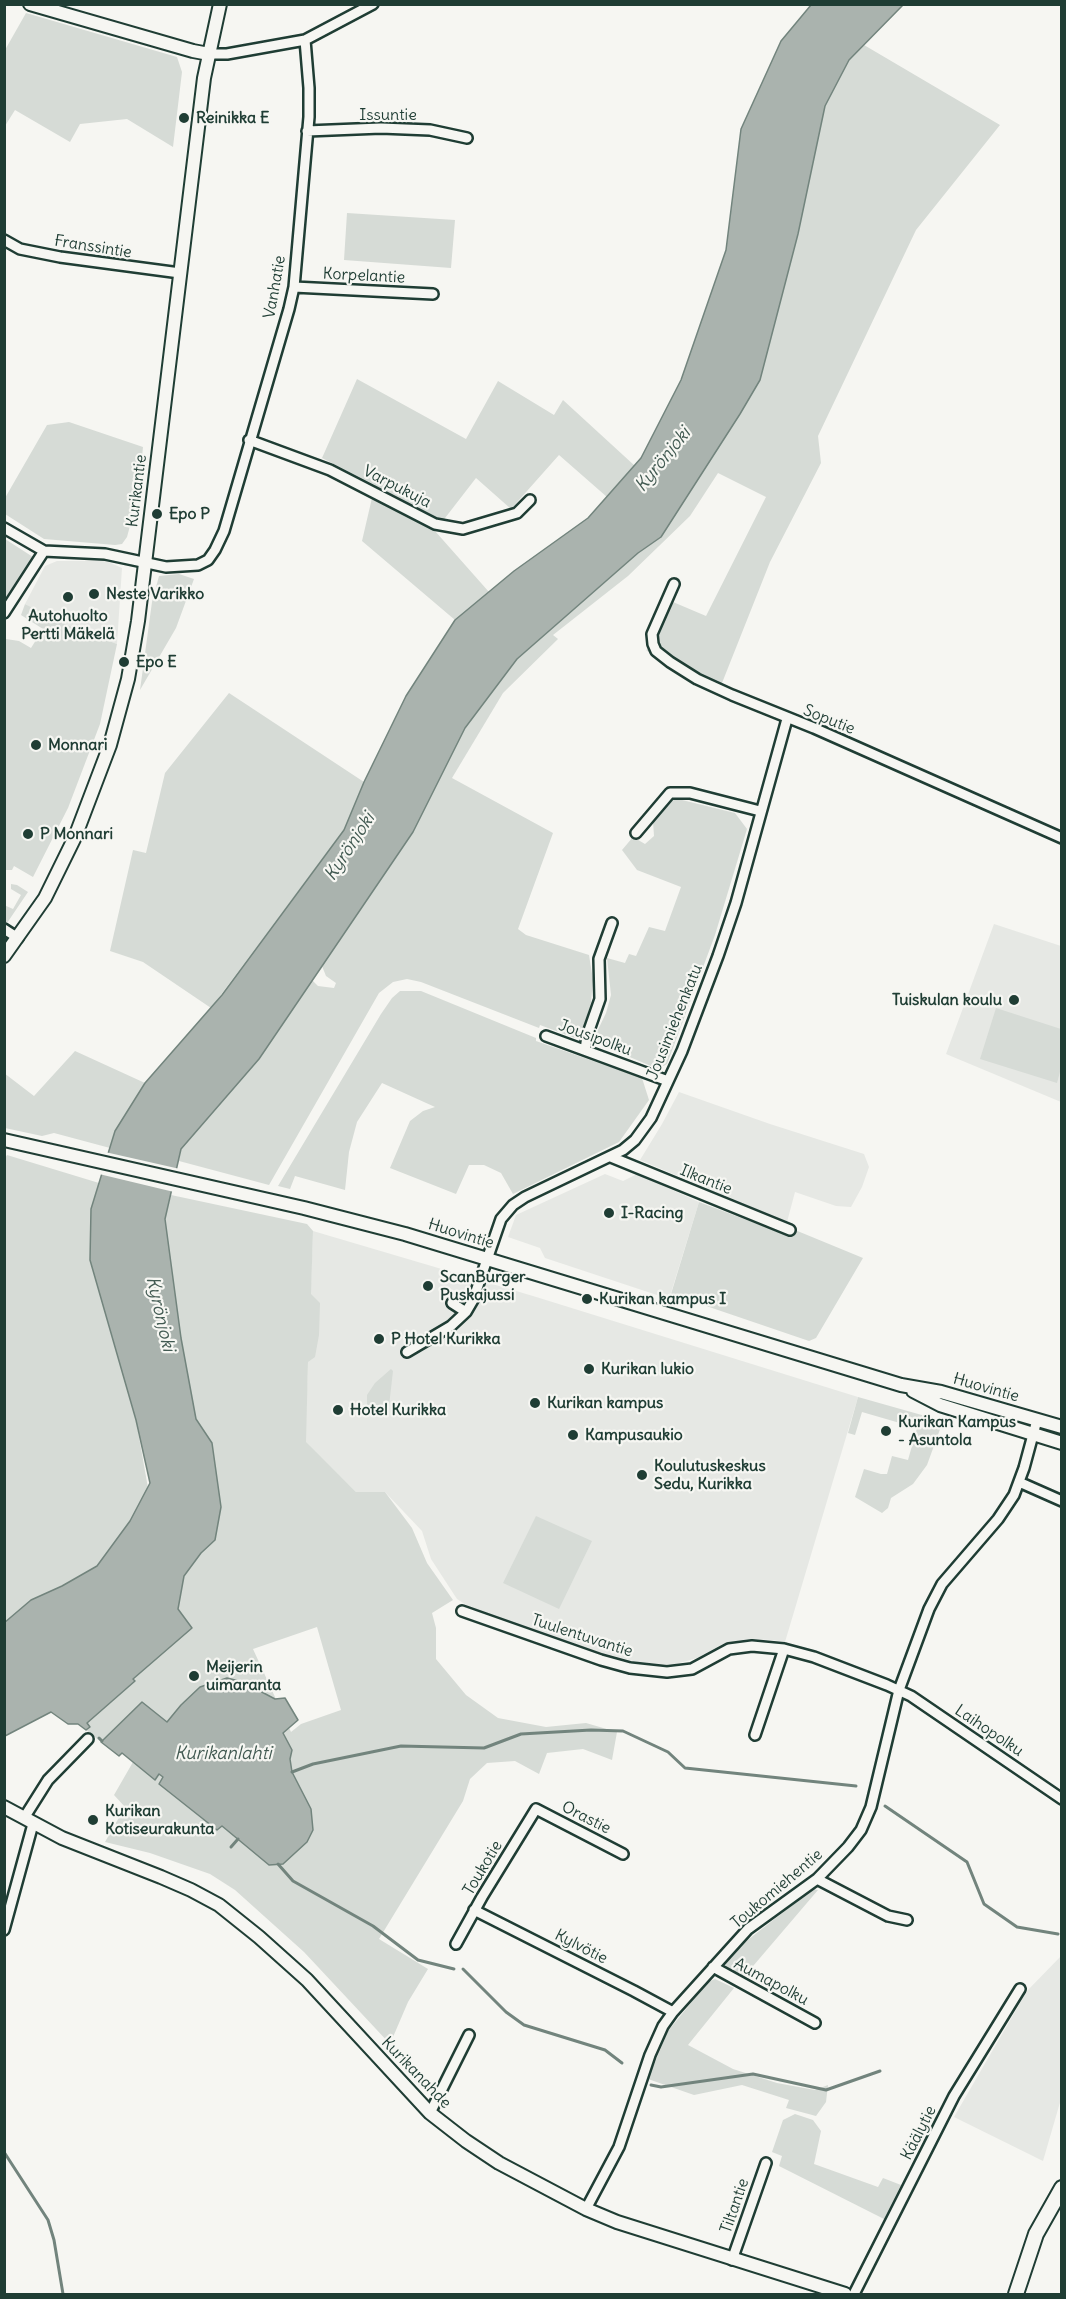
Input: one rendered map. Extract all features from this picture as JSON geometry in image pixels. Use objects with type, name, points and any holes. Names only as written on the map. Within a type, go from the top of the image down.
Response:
[{"type":"main road","points":[[30,4],[209,54]]},
{"type":"main road","name":"Kurikantie","points":[[4,957],[38,910],[60,871],[91,800],[110,746],[128,679],[138,621],[192,170],[209,54],[220,4]]},
{"type":"main road","name":"Huovintie","points":[[4,1140],[304,1208],[405,1234],[901,1385],[941,1392],[1062,1427]]},
{"type":"main road","name":"Huovintie","points":[[901,1385],[940,1405],[1062,1443]]},
{"type":"main road","name":"Kurikanahde","points":[[4,1807],[62,1838],[191,1890],[219,1905],[307,1980],[430,2113],[499,2163],[586,2209],[617,2222],[844,2295]]},
{"type":"main road","points":[[1016,2295],[1036,2234],[1062,2188]]},
{"type":"street","points":[[209,54],[227,54],[305,40],[374,4]]},
{"type":"street","name":"Vanhatie","points":[[44,551],[105,554],[165,567],[183,567],[198,565],[208,560],[215,550],[224,531],[294,287],[308,131],[309,88],[305,40]]},
{"type":"street","name":"Issuntie","points":[[308,131],[381,128],[430,130],[467,138]]},
{"type":"street","name":"Franssintie","points":[[4,240],[20,249],[60,257],[180,273]]},
{"type":"street","name":"Korpelantie","points":[[294,287],[433,294]]},
{"type":"street","name":"Varpukuja","points":[[249,440],[330,470],[435,524],[463,529],[517,513],[530,500]]},
{"type":"street","points":[[4,528],[44,551],[4,613]]},
{"type":"street","name":"Soputie","points":[[674,584],[652,634],[656,651],[670,662],[697,679],[787,719],[814,728],[1062,838]]},
{"type":"street","name":"Jousimiehenkatu","points":[[466,1312],[473,1300],[501,1220],[513,1205],[525,1197],[611,1157],[635,1140],[651,1118],[718,956],[736,903],[787,719]]},
{"type":"street","points":[[636,833],[670,793],[690,793],[760,811]]},
{"type":"street","points":[[585,1050],[587,1036],[600,999],[599,959],[612,923]]},
{"type":"street","points":[[4,929],[18,938]]},
{"type":"street","name":"Jousipolku","points":[[546,1036],[668,1081]]},
{"type":"street","name":"Ilkantie","points":[[611,1157],[790,1230]]},
{"type":"street","points":[[407,1352],[451,1326],[466,1312],[452,1303]]},
{"type":"street","name":"Toukomiehentie","points":[[586,2209],[619,2146],[650,2055],[663,2026],[673,2012],[748,1929],[817,1879],[861,1830],[871,1807],[899,1690],[929,1609],[942,1584],[998,1519],[1014,1495],[1037,1420]]},
{"type":"street","points":[[1019,1482],[1062,1501]]},
{"type":"street","name":"Tuulentuvantie","points":[[462,1611],[630,1668],[667,1672],[692,1669],[729,1649],[752,1646],[814,1657],[899,1690]]},
{"type":"street","points":[[755,1735],[784,1650]]},
{"type":"street","name":"Laihopolku","points":[[899,1690],[1062,1799]]},
{"type":"street","points":[[4,1930],[28,1821],[48,1779],[88,1739]]},
{"type":"street","name":"Orastie","points":[[536,1809],[623,1854]]},
{"type":"street","name":"Toukotie","points":[[456,1944],[474,1910],[536,1809]]},
{"type":"street","points":[[817,1879],[888,1916],[907,1920]]},
{"type":"street","name":"Kylvötie","points":[[474,1910],[673,2012]]},
{"type":"street","name":"Aumapolku","points":[[713,1968],[815,2023]]},
{"type":"street","name":"Käälytie","points":[[854,2295],[954,2096],[1020,1989]]},
{"type":"street","points":[[430,2113],[469,2035]]},
{"type":"street","name":"Tiltantie","points":[[732,2260],[766,2163]]},
{"type":"shaded area","points":[[26,13],[177,57],[182,72],[173,147],[127,119],[80,124],[70,142],[15,110],[5,126],[5,50]]},
{"type":"shaded area","points":[[864,45],[1000,125],[916,230],[818,436],[821,463],[770,562],[722,683],[713,691],[674,671],[646,650],[660,644],[659,634],[673,602],[706,616],[766,497],[718,473],[690,516],[628,576],[553,635],[558,639],[503,693],[452,778],[553,833],[518,929],[526,935],[589,955],[593,980],[591,1003],[581,1035],[575,1038],[540,1025],[539,1028],[421,982],[407,979],[393,982],[379,993],[269,1185],[179,1161],[181,1149],[259,1059],[312,980],[318,986],[334,988],[336,983],[326,976],[322,966],[413,832],[465,728],[517,659],[638,553],[661,537],[798,234],[825,106],[849,60]]},
{"type":"shaded area","points":[[347,213],[455,220],[451,268],[344,260]]},
{"type":"shaded area","points":[[357,379],[466,439],[498,381],[554,415],[563,400],[635,466],[607,497],[559,455],[511,509],[476,478],[435,531],[489,592],[455,620],[362,541],[375,485],[322,458]]},
{"type":"shaded area","points":[[69,422],[143,447],[138,496],[127,537],[122,544],[44,539],[5,514],[5,498],[47,425]]},
{"type":"shaded area","points":[[5,539],[33,557],[5,599]]},
{"type":"shaded area","points":[[57,561],[106,561],[122,568],[117,644],[74,628],[25,604],[45,566]]},
{"type":"shaded area","points":[[179,574],[194,579],[176,628],[140,690],[152,602],[159,576]]},
{"type":"shaded area","points":[[25,604],[74,628],[117,644],[100,724],[68,808],[33,877],[14,866],[12,870],[4,870],[5,641],[6,639],[19,641],[31,648],[43,629],[21,615]]},
{"type":"shaded area","points":[[229,693],[364,782],[344,830],[211,1008],[143,962],[110,951],[133,850],[146,853],[165,773]]},
{"type":"shaded area","points":[[678,799],[735,813],[747,829],[715,935],[667,1064],[658,1069],[599,1044],[595,1036],[606,1013],[611,995],[607,958],[625,963],[629,954],[636,956],[649,927],[665,931],[681,887],[637,870],[622,850],[633,837],[645,844],[654,836],[653,821],[667,802]]},
{"type":"shaded area","points":[[11,884],[28,892],[5,926],[4,905],[13,909],[21,895],[11,889]]},
{"type":"shaded area","name":"Tuiskulan koulu","points":[[994,924],[1061,946],[1061,1102],[946,1054]]},
{"type":"shaded area","points":[[400,991],[421,991],[536,1038],[536,1041],[642,1078],[649,1100],[619,1142],[513,1194],[501,1173],[484,1165],[469,1165],[456,1194],[390,1168],[410,1121],[423,1111],[435,1107],[382,1083],[357,1122],[349,1152],[345,1190],[295,1176],[290,1189],[278,1186],[381,1014]]},
{"type":"shaded area","points":[[996,1008],[1061,1029],[1061,1068],[1057,1083],[980,1059]]},
{"type":"shaded area","points":[[75,1051],[145,1083],[115,1131],[110,1148],[54,1133],[42,1136],[5,1128],[4,1073],[34,1096]]},
{"type":"shaded area","points":[[679,1092],[864,1154],[869,1167],[862,1187],[851,1207],[836,1206],[795,1192],[787,1222],[640,1160]]},
{"type":"shaded area","points":[[7,1155],[99,1183],[91,1209],[136,1420],[148,1488],[130,1521],[97,1566],[31,1600],[5,1623],[4,1160]]},
{"type":"shaded area","points":[[605,1174],[623,1181],[637,1174],[699,1202],[669,1299],[545,1258],[540,1248],[508,1237],[516,1215]]},
{"type":"shaded area","points":[[171,1195],[307,1224],[313,1231],[311,1294],[320,1303],[319,1335],[315,1357],[308,1362],[306,1442],[356,1492],[385,1492],[412,1528],[427,1563],[453,1600],[432,1613],[436,1628],[436,1659],[466,1695],[498,1718],[546,1727],[586,1723],[617,1732],[612,1760],[583,1749],[547,1753],[539,1774],[515,1761],[487,1763],[470,1779],[463,1801],[379,1939],[428,1969],[408,2002],[390,2044],[304,1952],[235,1890],[210,1874],[150,1853],[105,1842],[125,1807],[114,1795],[133,1762],[122,1753],[119,1756],[86,1730],[90,1727],[87,1723],[192,1628],[178,1609],[184,1576],[201,1553],[215,1540],[221,1507],[212,1443],[196,1419],[181,1338],[165,1219]],"holes":[[[317,1627],[341,1710],[301,1724],[291,1732],[253,1649]]]},
{"type":"shaded area","points":[[699,1202],[792,1237],[795,1230],[863,1258],[816,1338],[809,1341],[671,1294]]},
{"type":"shaded area","name":"Koulutuskeskus Sedu, Kurikka","points":[[313,1231],[533,1296],[858,1397],[785,1642],[747,1639],[723,1644],[697,1658],[673,1665],[637,1662],[598,1652],[471,1608],[457,1599],[431,1559],[422,1531],[385,1492],[356,1492],[305,1442]]},
{"type":"shaded area","points":[[391,1369],[393,1371],[389,1406],[380,1414],[374,1413],[367,1404],[367,1395],[375,1383]]},
{"type":"shaded area","points":[[858,1397],[943,1421],[927,1465],[913,1484],[891,1498],[888,1508],[882,1513],[855,1497],[864,1469],[887,1474],[892,1456],[908,1460],[917,1428],[862,1412],[855,1435],[848,1433]]},
{"type":"shaded area","points":[[536,1516],[592,1541],[559,1609],[503,1583]]},
{"type":"shaded area","points":[[813,1889],[818,1890],[742,1979],[727,1970],[725,1963],[740,1946]]},
{"type":"shaded area","points":[[1061,1956],[1061,2099],[1043,2161],[954,2117],[1027,1991]]},
{"type":"shaded area","points":[[715,1979],[734,1988],[688,2045],[733,2069],[777,2083],[815,2090],[828,2085],[826,2102],[816,2116],[786,2108],[789,2100],[742,2085],[694,2095],[648,2079],[668,2031],[708,1982]]},
{"type":"shaded area","points":[[795,2114],[813,2120],[821,2131],[814,2164],[878,2187],[883,2178],[901,2185],[884,2219],[779,2166],[782,2156],[772,2152],[783,2120]]},
{"type":"water","name":"Kyrönjoki","points":[[811,5],[903,5],[849,60],[825,106],[798,234],[760,380],[661,537],[638,553],[517,659],[465,728],[413,832],[259,1059],[181,1149],[165,1219],[181,1338],[196,1419],[212,1443],[221,1507],[215,1540],[201,1553],[184,1576],[178,1609],[192,1628],[87,1723],[90,1727],[86,1730],[78,1724],[68,1724],[51,1712],[5,1736],[4,1623],[31,1600],[97,1566],[130,1521],[150,1483],[136,1420],[90,1260],[91,1209],[115,1131],[145,1083],[222,995],[344,830],[364,782],[406,696],[455,620],[514,571],[588,518],[641,458],[681,380],[726,250],[741,129],[781,41]]},
{"type":"water","name":"Kurikanlahti","points":[[227,1678],[243,1682],[275,1699],[285,1698],[298,1720],[283,1733],[292,1750],[290,1759],[292,1772],[311,1809],[313,1830],[307,1842],[283,1864],[269,1865],[222,1826],[217,1830],[159,1784],[163,1777],[159,1774],[155,1780],[122,1753],[119,1756],[101,1742],[142,1702],[167,1722],[200,1687]]},
{"type":"pier","points":[[105,1152],[180,1169],[174,1192],[99,1174]]},
{"type":"waterway","points":[[292,1772],[313,1764],[401,1746],[484,1748],[521,1734],[591,1730],[623,1731],[668,1752],[685,1768],[856,1786]]},
{"type":"waterway","points":[[99,1738],[102,1741]]},
{"type":"waterway","points":[[885,1806],[967,1862],[984,1904],[1017,1927],[1058,1934]]},
{"type":"waterway","points":[[231,1847],[238,1839]]},
{"type":"waterway","points":[[278,1864],[293,1881],[373,1926],[418,1960],[454,1969]]},
{"type":"waterway","points":[[463,1969],[506,2012],[524,2025],[605,2050],[622,2063]]},
{"type":"waterway","points":[[651,2085],[661,2087],[753,2074],[826,2090],[880,2071]]},
{"type":"waterway","points":[[4,2152],[48,2220],[54,2240],[63,2294]]},
{"type":"place","name":"Reinikka E","points":[[184,118]]},
{"type":"place","name":"Epo P","points":[[157,514]]},
{"type":"place","name":"Neste Varikko","points":[[94,594]]},
{"type":"place","name":"Autohuolto Pertti Mäkelä","points":[[68,597]]},
{"type":"place","name":"Epo E","points":[[124,662]]},
{"type":"place","name":"Monnari","points":[[36,745]]},
{"type":"place","name":"P Monnari","points":[[28,834]]},
{"type":"place","name":"Tuiskulan koulu","points":[[1014,1000]]},
{"type":"place","name":"I-Racing","points":[[609,1213]]},
{"type":"place","name":"ScanBurger Puskajussi","points":[[428,1286]]},
{"type":"place","name":"Kurikan kampus I","points":[[587,1299]]},
{"type":"place","name":"P Hotel Kurikka","points":[[379,1339]]},
{"type":"place","name":"Kurikan lukio","points":[[589,1369]]},
{"type":"place","name":"Kurikan kampus","points":[[535,1403]]},
{"type":"place","name":"Hotel Kurikka","points":[[338,1410]]},
{"type":"place","name":"Kurikan Kampus - Asuntola","points":[[886,1431]]},
{"type":"place","name":"Kampusaukio","points":[[573,1435]]},
{"type":"place","name":"Koulutuskeskus Sedu, Kurikka","points":[[642,1475]]},
{"type":"place","name":"Meijerin uimaranta","points":[[194,1676]]},
{"type":"place","name":"Kurikan Kotiseurakunta","points":[[93,1820]]}]
